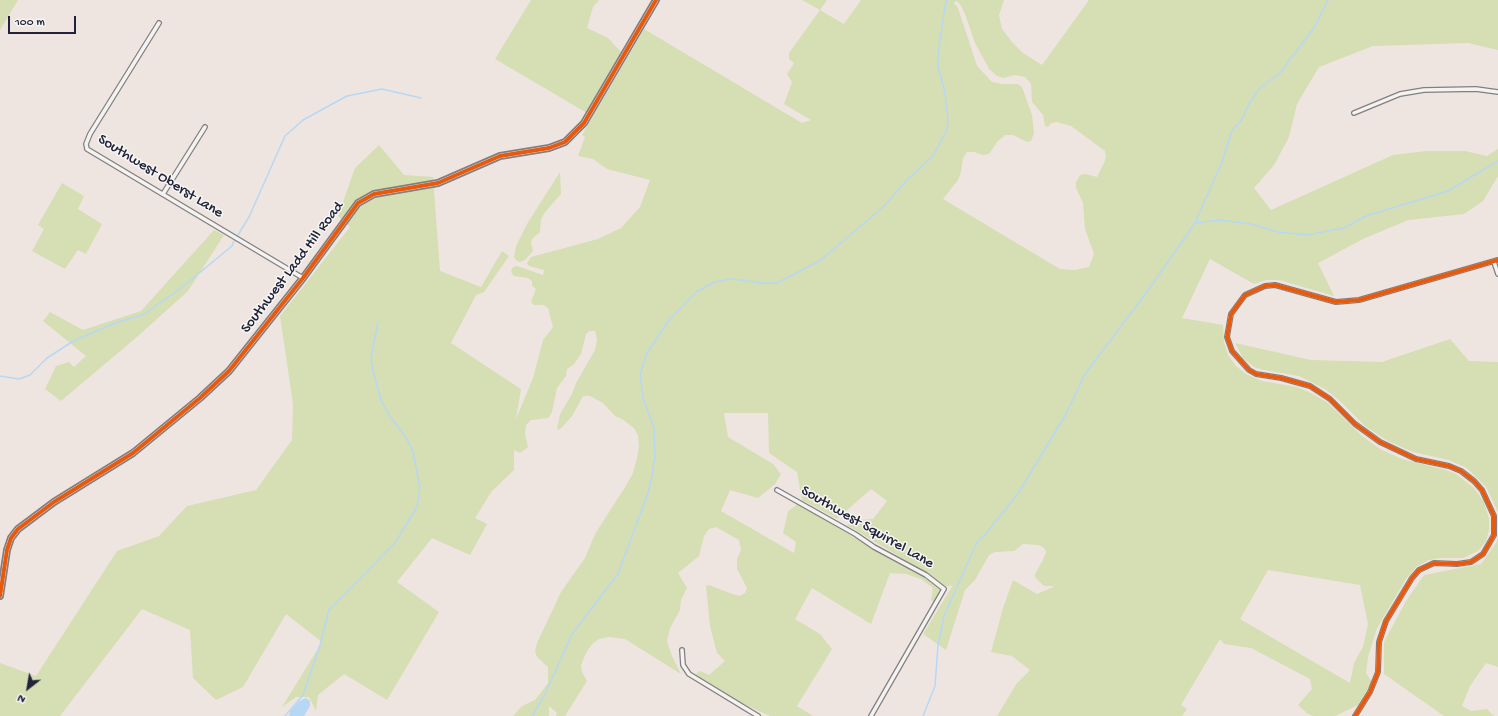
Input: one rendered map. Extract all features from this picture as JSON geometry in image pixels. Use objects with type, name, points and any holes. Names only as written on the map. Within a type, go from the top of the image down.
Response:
[{"type":"street","name":"Southwest Ladd Hill Road","points":[[0,596],[7,550],[12,538],[20,527],[54,502],[133,453],[200,398],[234,365],[303,278],[351,210],[366,197],[438,183],[498,157],[549,148],[570,138],[588,116],[656,0]]},
{"type":"street","name":"Southwest Oberst Lane","points":[[159,23],[90,134],[86,144],[88,149],[303,278]]},
{"type":"street","points":[[1354,113],[1381,100],[1400,94],[1424,90],[1476,89],[1498,92]]},
{"type":"street","points":[[163,194],[205,127]]},
{"type":"street","points":[[1355,716],[1370,692],[1378,672],[1379,642],[1386,621],[1412,578],[1419,570],[1434,563],[1457,564],[1470,562],[1483,554],[1494,535],[1494,516],[1482,490],[1474,481],[1461,471],[1449,466],[1416,459],[1380,442],[1355,424],[1330,398],[1310,386],[1281,378],[1256,374],[1249,370],[1232,351],[1227,337],[1231,314],[1245,295],[1265,286],[1283,287],[1336,302],[1359,300],[1496,261],[1498,274]]},
{"type":"street","name":"Southwest Squirrel Lane","points":[[777,490],[855,534],[874,547],[926,575],[944,589],[871,716]]},
{"type":"street","points":[[682,650],[682,665],[689,674],[758,716]]},
{"type":"green space","points":[[0,0],[18,0],[0,30]]},
{"type":"green space","points":[[531,0],[599,0],[593,7],[587,28],[608,38],[622,53],[587,113],[495,59]]},
{"type":"green space","points":[[802,0],[827,0],[820,10]]},
{"type":"green space","points":[[861,0],[1004,0],[999,15],[1002,29],[1023,53],[1042,65],[1089,0],[1498,0],[1498,50],[1468,43],[1373,46],[1319,67],[1297,104],[1289,137],[1274,165],[1254,188],[1271,210],[1393,155],[1426,151],[1465,151],[1487,156],[1498,149],[1498,176],[1483,201],[1464,214],[1408,220],[1363,239],[1318,263],[1334,296],[1279,280],[1266,280],[1254,284],[1210,259],[1182,318],[1223,325],[1224,342],[1228,355],[1236,366],[1246,374],[1262,381],[1297,387],[1313,394],[1328,403],[1362,436],[1380,449],[1402,459],[1456,474],[1474,488],[1484,502],[1489,519],[1489,530],[1486,541],[1478,551],[1463,558],[1440,558],[1429,560],[1416,567],[1406,579],[1377,628],[1368,657],[1366,673],[1372,682],[1358,705],[1335,716],[1313,716],[1308,714],[1298,705],[1312,689],[1310,679],[1251,648],[1224,644],[1220,639],[1181,705],[1187,709],[1182,716],[997,716],[1017,683],[1030,670],[1012,656],[991,652],[1003,608],[1013,580],[1037,594],[1053,587],[1044,586],[1035,577],[1035,574],[1046,552],[1044,548],[1039,545],[1023,544],[1014,551],[995,552],[989,555],[975,580],[965,590],[946,650],[923,634],[953,585],[944,587],[925,572],[847,525],[853,520],[873,519],[887,501],[871,489],[837,519],[802,500],[797,472],[769,453],[768,413],[724,413],[728,437],[773,464],[781,474],[775,484],[758,498],[730,490],[721,511],[794,553],[796,542],[783,533],[788,511],[798,504],[892,560],[924,575],[941,589],[935,604],[931,600],[933,588],[921,579],[906,574],[890,573],[871,624],[812,588],[795,619],[820,634],[832,649],[797,706],[813,716],[770,716],[726,696],[709,685],[707,681],[701,680],[695,675],[700,671],[709,675],[725,661],[717,653],[715,646],[710,626],[706,586],[709,585],[740,596],[745,593],[747,588],[737,569],[737,559],[741,550],[739,540],[716,527],[709,529],[704,536],[699,556],[678,573],[687,588],[681,600],[680,610],[670,628],[667,641],[672,656],[681,674],[625,639],[609,637],[599,639],[592,644],[586,653],[581,665],[582,672],[587,681],[565,716],[556,716],[557,713],[549,706],[549,716],[513,716],[522,706],[535,700],[548,683],[548,667],[537,657],[535,651],[537,643],[561,592],[585,558],[595,534],[633,473],[637,458],[639,446],[638,435],[634,428],[622,419],[615,416],[603,403],[590,396],[583,396],[572,416],[559,430],[557,429],[560,414],[595,350],[597,339],[595,331],[590,331],[586,334],[581,354],[574,364],[567,369],[566,376],[557,388],[552,412],[548,418],[531,420],[526,425],[525,434],[528,447],[520,453],[514,450],[514,470],[492,491],[475,518],[487,524],[470,555],[432,538],[397,582],[439,612],[387,700],[344,674],[318,695],[316,711],[309,697],[296,697],[282,707],[322,642],[286,614],[243,687],[216,700],[193,678],[190,630],[142,609],[60,716],[0,716],[0,663],[36,676],[117,551],[159,536],[187,506],[256,490],[292,440],[293,404],[280,316],[350,227],[338,216],[355,168],[379,145],[404,175],[433,177],[440,271],[481,287],[502,251],[509,256],[484,292],[476,295],[451,343],[521,389],[516,419],[533,378],[543,340],[553,327],[548,308],[544,305],[534,305],[531,302],[536,289],[532,286],[532,281],[528,278],[514,276],[511,272],[512,268],[516,266],[543,275],[544,270],[529,266],[527,263],[531,257],[598,239],[621,228],[640,207],[650,180],[607,169],[593,159],[578,156],[585,137],[582,135],[644,29],[802,123],[811,120],[784,104],[792,82],[787,74],[794,63],[789,59],[789,53],[820,10],[844,24]],"holes":[[[956,1],[960,4],[965,14],[975,43],[989,69],[997,76],[1003,78],[1015,75],[1025,77],[1031,84],[1032,102],[1043,115],[1045,126],[1048,127],[1051,123],[1057,122],[1071,126],[1105,151],[1106,157],[1097,177],[1085,174],[1080,175],[1076,182],[1076,188],[1083,203],[1085,229],[1094,254],[1089,267],[1075,270],[1060,269],[943,199],[958,180],[963,158],[967,152],[974,152],[983,155],[989,154],[997,142],[1005,135],[1013,135],[1027,142],[1031,141],[1034,133],[1032,115],[1022,87],[1018,84],[1002,84],[992,82],[977,66],[958,8],[954,3]],[[1268,570],[1360,585],[1368,624],[1363,647],[1354,663],[1350,683],[1240,619]]]},
{"type":"green space","points":[[560,172],[561,194],[545,212],[541,219],[540,232],[532,239],[531,243],[533,251],[525,260],[520,262],[514,257],[516,246],[527,224]]},
{"type":"green space","points":[[62,183],[84,196],[78,209],[102,224],[86,254],[78,250],[65,269],[32,251],[44,229],[38,225]]},
{"type":"green space","points":[[214,230],[224,235],[188,291],[138,336],[61,401],[45,389],[56,366],[69,362],[74,367],[86,356],[43,321],[50,312],[83,330],[141,311]]},
{"type":"green space","points":[[1450,339],[1469,361],[1498,362],[1498,512],[1486,487],[1467,468],[1449,460],[1413,452],[1388,441],[1365,426],[1340,401],[1325,389],[1299,376],[1254,367],[1243,358],[1235,343],[1311,360],[1382,362]]},
{"type":"green space","points":[[1498,538],[1498,667],[1486,663],[1470,686],[1462,706],[1471,711],[1487,709],[1494,716],[1444,716],[1384,674],[1384,642],[1406,601],[1424,575],[1481,564]]},
{"type":"water","points":[[306,698],[310,701],[310,706],[304,716],[289,716],[290,711],[299,701]]},
{"type":"waterway","points":[[532,716],[545,694],[572,634],[618,574],[648,493],[655,457],[654,428],[643,398],[640,375],[647,353],[669,320],[696,292],[715,282],[732,279],[762,283],[777,283],[821,260],[883,207],[906,181],[933,156],[947,130],[948,118],[944,88],[938,67],[938,54],[947,0]]},
{"type":"waterway","points":[[923,716],[935,686],[938,645],[944,616],[977,542],[985,535],[1019,492],[1066,414],[1085,374],[1149,289],[1195,223],[1222,162],[1232,130],[1241,121],[1250,102],[1260,88],[1280,73],[1314,28],[1328,0]]},
{"type":"waterway","points":[[238,235],[249,217],[285,136],[303,120],[347,96],[382,89],[421,98]]},
{"type":"waterway","points":[[1195,223],[1220,220],[1251,224],[1278,232],[1307,235],[1344,228],[1366,216],[1448,191],[1498,161]]},
{"type":"waterway","points":[[0,376],[19,379],[30,375],[47,358],[75,340],[118,322],[143,315],[181,288],[232,246],[234,241]]},
{"type":"waterway","points":[[285,716],[303,695],[320,645],[329,610],[395,543],[417,507],[420,488],[413,452],[407,439],[389,415],[381,400],[373,371],[371,358],[378,322]]},
{"type":"cycle path","points":[[0,596],[7,550],[11,538],[18,529],[54,502],[133,453],[200,398],[229,371],[303,278],[358,203],[374,194],[438,183],[500,156],[549,148],[565,142],[584,123],[656,0]]},
{"type":"cycle path","points":[[1355,716],[1370,692],[1378,672],[1379,642],[1386,621],[1412,578],[1419,570],[1434,563],[1457,564],[1471,562],[1483,554],[1494,535],[1494,516],[1482,490],[1474,481],[1461,471],[1449,466],[1416,459],[1380,442],[1355,424],[1330,399],[1310,386],[1281,378],[1256,374],[1249,370],[1232,351],[1227,337],[1231,314],[1245,295],[1265,286],[1275,285],[1336,302],[1359,300],[1498,260]]}]
